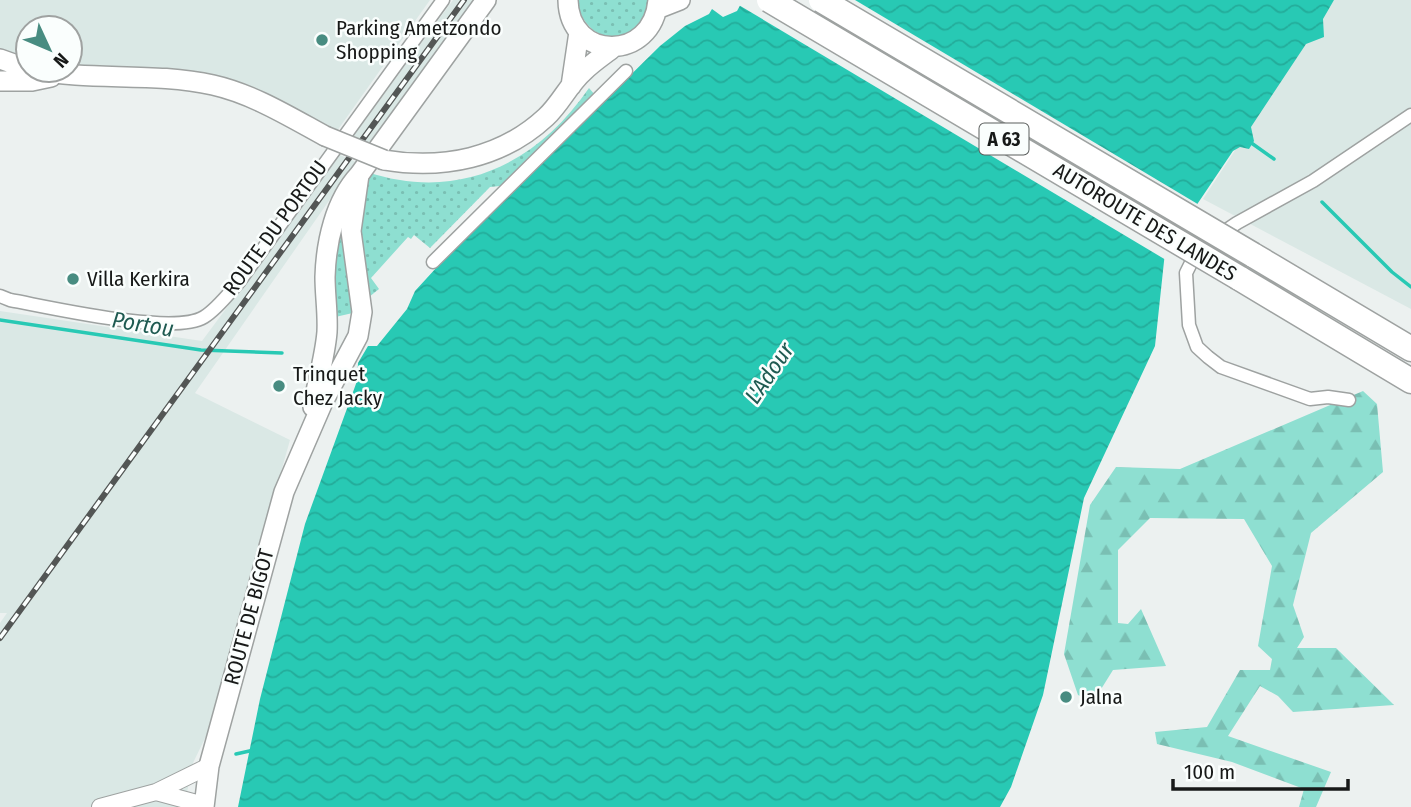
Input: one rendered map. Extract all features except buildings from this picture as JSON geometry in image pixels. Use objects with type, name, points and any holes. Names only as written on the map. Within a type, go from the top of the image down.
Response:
[{"type":"highway","name":"AUTOROUTE DES LANDES","points":[[769,0],[1411,381]]},
{"type":"highway","name":"AUTOROUTE DES LANDES","points":[[821,0],[1411,349]]},
{"type":"highway","points":[[1283,304],[1310,335],[1411,395]]},
{"type":"main road","name":"ROUTE DE BIGOT","points":[[309,433],[326,341],[328,247],[346,189],[359,175],[486,0]]},
{"type":"main road","points":[[568,0],[572,21],[579,32],[601,46],[614,47],[626,45],[647,32],[657,5],[680,0]]},
{"type":"main road","points":[[571,86],[579,32]]},
{"type":"main road","points":[[84,76],[161,79],[216,86],[258,101],[325,136],[384,160],[439,164],[498,149],[529,131],[560,102],[583,71],[614,47]]},
{"type":"main road","name":"ROUTE DE BIGOT","points":[[204,806],[209,766],[284,492],[309,433],[358,336],[362,312],[351,231],[359,175]]},
{"type":"street","name":"ROUTE DU PORTOU","points":[[0,296],[120,320],[185,324],[205,317],[239,282],[443,0]]},
{"type":"street","points":[[433,262],[626,71]]},
{"type":"street","points":[[1349,400],[1328,397],[1310,399],[1221,367],[1197,347],[1189,324],[1186,273],[1195,255],[1237,223],[1313,181],[1411,115]]},
{"type":"street","points":[[100,807],[156,792],[209,766]]},
{"type":"street","points":[[156,792],[204,806]]},
{"type":"shaded area","points":[[0,0],[430,0],[332,138],[241,93],[84,81],[84,14],[14,14],[14,74],[0,71]]},
{"type":"shaded area","points":[[453,0],[478,0],[370,145],[352,138]]},
{"type":"shaded area","points":[[1334,0],[1411,0],[1411,309],[1203,199]]},
{"type":"shaded area","points":[[340,155],[356,162],[195,393],[290,440],[207,734],[193,763],[184,807],[0,807],[0,623],[7,613],[0,613],[0,311],[202,341]]},
{"type":"green space","points":[[577,0],[648,0],[644,16],[637,27],[614,37],[602,35],[591,28],[582,17]]},
{"type":"green space","points":[[589,88],[595,95],[500,186],[490,187],[430,248],[414,235],[411,239],[408,237],[371,278],[379,289],[369,297],[358,243],[367,172],[400,180],[433,182],[463,179],[492,170],[545,138]]},
{"type":"green space","points":[[342,211],[357,312],[331,318],[329,289]]},
{"type":"green space","points":[[1363,391],[1377,404],[1383,472],[1311,533],[1293,605],[1304,637],[1297,648],[1336,648],[1394,705],[1293,712],[1278,696],[1260,686],[1228,736],[1331,772],[1316,807],[1299,807],[1304,789],[1232,762],[1157,744],[1155,732],[1207,727],[1240,670],[1270,670],[1272,659],[1258,646],[1272,566],[1244,519],[1150,518],[1118,550],[1118,623],[1128,624],[1141,609],[1166,666],[1113,670],[1093,702],[1078,695],[1064,654],[1090,505],[1116,467],[1180,469]]},
{"type":"water","name":"L'Adour","points":[[743,0],[1334,0],[1323,19],[1324,37],[1306,44],[1251,127],[1254,141],[1249,149],[1240,147],[1233,151],[1165,252],[1155,346],[1084,498],[1043,695],[1011,787],[1000,807],[238,807],[260,699],[305,524],[357,381],[358,363],[368,346],[377,346],[407,309],[415,291],[448,255],[660,46],[685,26],[709,14],[712,9],[723,17],[737,11]]},
{"type":"pier","points":[[739,0],[855,0],[1201,206],[1166,260],[737,4]]},
{"type":"waterway","points":[[1250,142],[1274,159]]},
{"type":"waterway","points":[[1322,202],[1392,272],[1411,287]]},
{"type":"waterway","name":"Portou","points":[[0,320],[201,350],[282,353]]},
{"type":"waterway","points":[[236,754],[254,750]]},
{"type":"railway","points":[[0,638],[464,0]]},
{"type":"place","name":"Parking Ametzondo Shopping","points":[[322,40]]},
{"type":"place","name":"Villa Kerkira","points":[[73,279]]},
{"type":"place","name":"Trinquet Chez Jacky","points":[[279,386]]},
{"type":"place","name":"Jalna","points":[[1066,697]]}]
